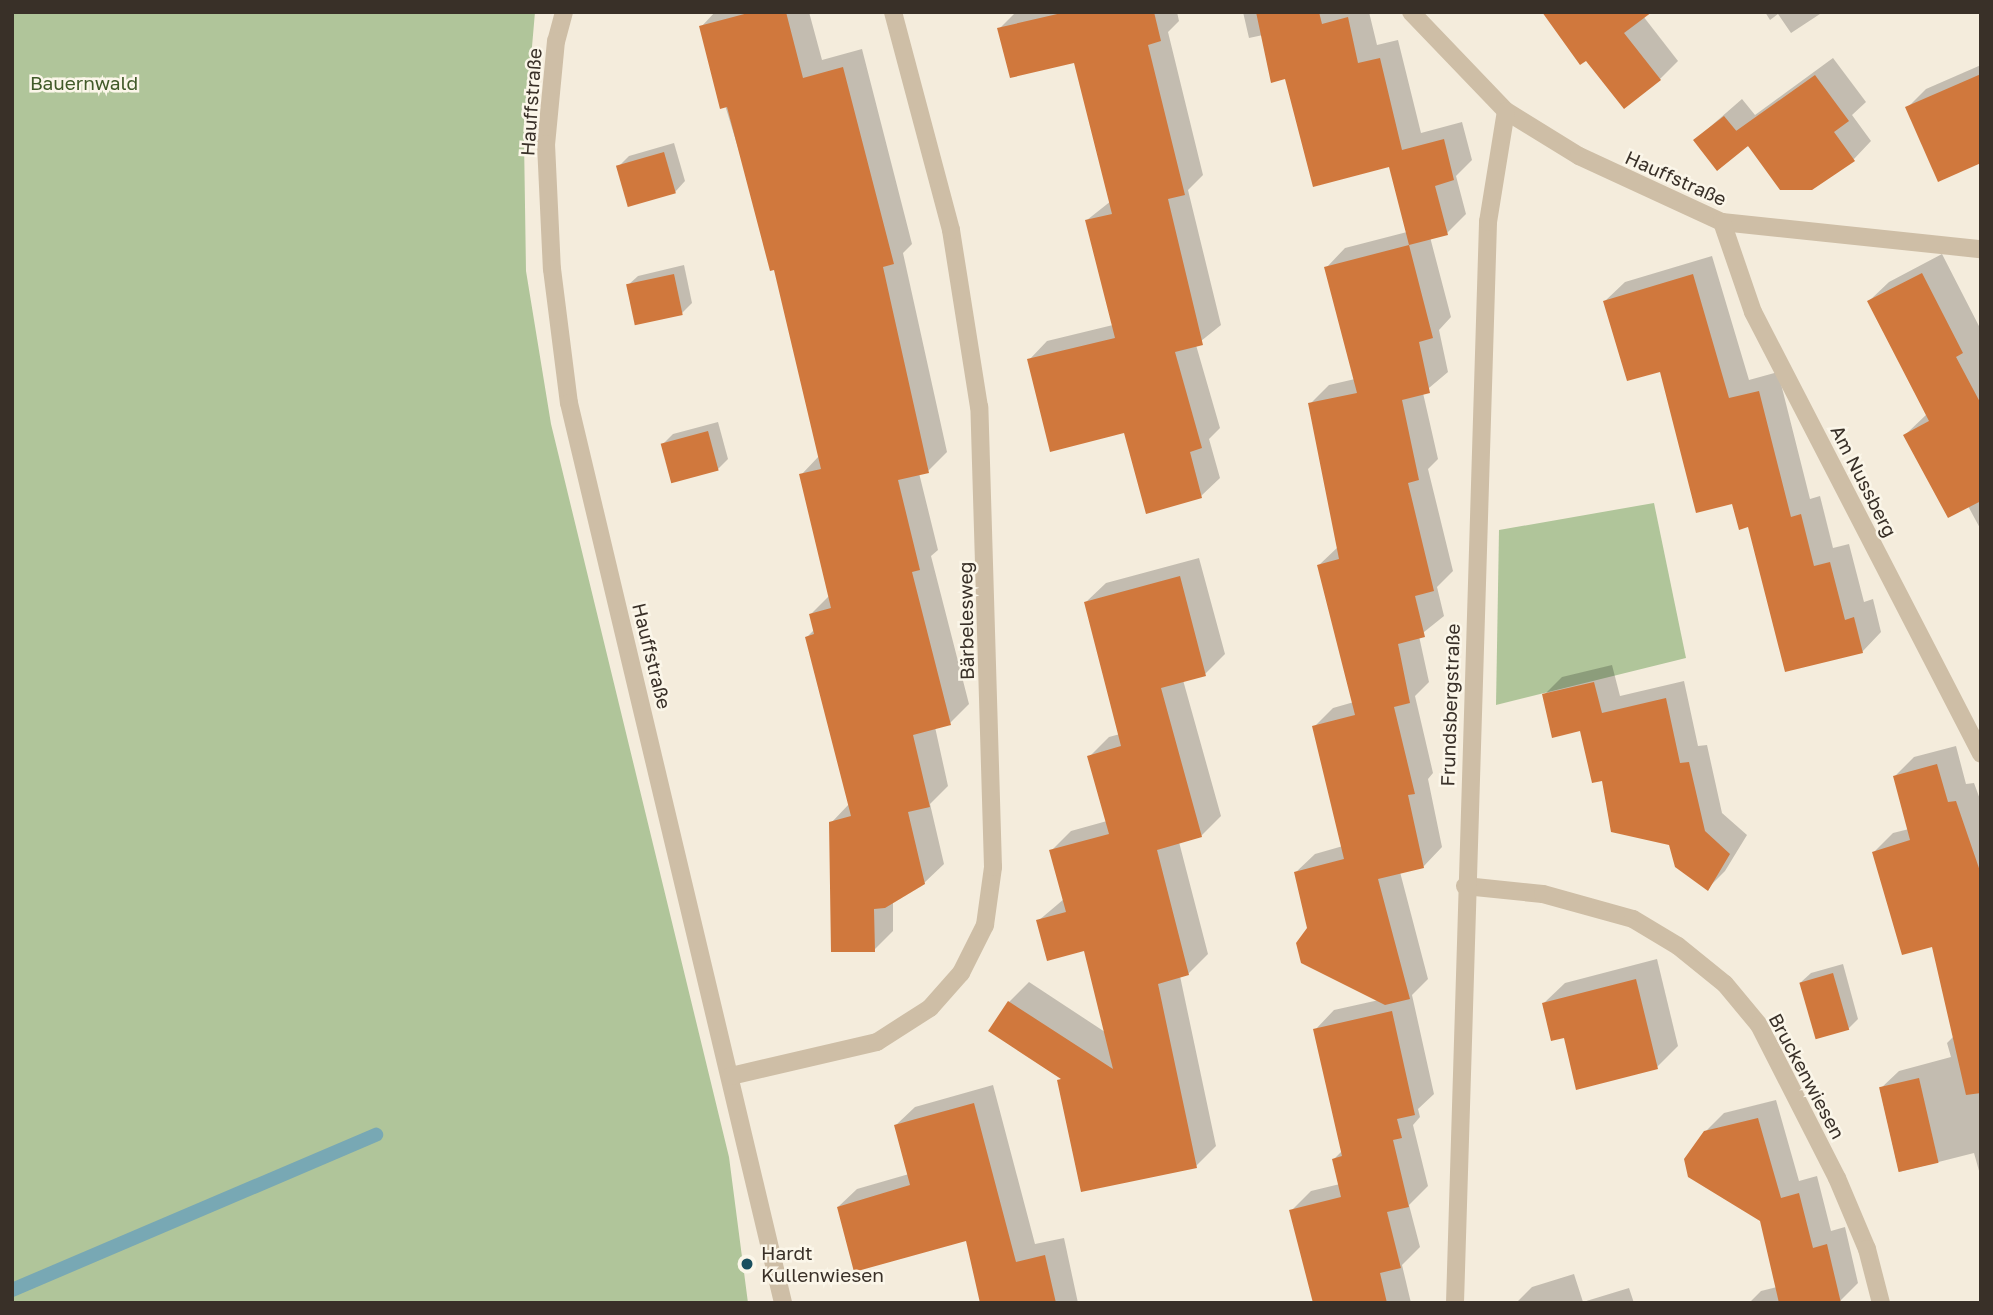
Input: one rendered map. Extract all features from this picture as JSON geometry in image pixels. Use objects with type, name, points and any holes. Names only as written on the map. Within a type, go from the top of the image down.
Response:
[{"type":"street","name":"Hauffstraße","points":[[564,12],[556,41],[547,144],[552,269],[569,403],[783,1303]]},
{"type":"street","name":"Bärbelesweg","points":[[731,1076],[877,1042],[930,1008],[961,973],[985,925],[993,867],[979,407],[951,230],[893,12]]},
{"type":"street","name":"Hauffstraße","points":[[1411,12],[1506,111],[1579,156],[1722,222],[1981,249]]},
{"type":"street","name":"Frundsbergstraße","points":[[1455,1303],[1465,886],[1488,222],[1506,111]]},
{"type":"street","name":"Am Nussberg","points":[[1722,222],[1753,312],[1981,754]]},
{"type":"street","name":"Bruckenwiesen","points":[[1465,886],[1544,894],[1633,919],[1678,946],[1725,984],[1759,1025],[1819,1143],[1867,1250],[1881,1303]]},
{"type":"green space","name":"Bauernwald","points":[[12,12],[535,12],[524,139],[526,271],[551,424],[729,1157],[748,1303],[12,1303]]},
{"type":"green space","points":[[1654,503],[1686,658],[1496,705],[1499,530]]},
{"type":"building","points":[[752,12],[786,12],[803,78],[843,67],[894,264],[883,267],[929,473],[898,480],[920,570],[912,572],[951,725],[913,735],[930,807],[908,812],[925,884],[885,908],[874,909],[875,952],[831,952],[829,822],[851,816],[805,637],[814,634],[809,614],[831,608],[799,474],[821,469],[774,270],[770,271],[727,107],[720,109],[699,26]]},
{"type":"building","points":[[1066,12],[1154,12],[1161,41],[1148,45],[1185,195],[1168,199],[1203,345],[1175,352],[1202,448],[1190,452],[1202,498],[1146,514],[1124,433],[1050,452],[1027,359],[1115,338],[1085,220],[1112,214],[1074,63],[1010,78],[997,28]]},
{"type":"building","points":[[1256,12],[1319,12],[1322,24],[1348,17],[1358,63],[1380,58],[1402,150],[1444,139],[1454,180],[1435,186],[1448,235],[1409,245],[1389,167],[1313,187],[1285,79],[1271,83]]},
{"type":"building","points":[[1542,12],[1652,12],[1624,33],[1661,80],[1624,109],[1586,61],[1580,65]]},
{"type":"building","points":[[1981,74],[1981,163],[1938,182],[1905,107]]},
{"type":"building","points":[[1815,75],[1849,121],[1834,132],[1855,161],[1812,190],[1780,190],[1748,146],[1717,171],[1693,140],[1724,116],[1736,131]]},
{"type":"building","points":[[664,152],[676,193],[628,207],[616,166]]},
{"type":"building","points":[[1409,245],[1433,338],[1419,342],[1430,393],[1402,400],[1419,480],[1408,483],[1434,591],[1415,596],[1425,637],[1398,644],[1410,703],[1394,707],[1415,794],[1408,795],[1424,868],[1378,879],[1410,999],[1385,1005],[1301,963],[1296,943],[1307,928],[1294,872],[1344,859],[1312,726],[1355,715],[1317,565],[1339,559],[1308,403],[1357,393],[1324,267]]},
{"type":"building","points":[[1922,273],[1963,353],[1956,357],[1981,404],[1981,501],[1948,518],[1903,435],[1929,421],[1867,301]]},
{"type":"building","points":[[674,274],[683,315],[635,325],[626,284]]},
{"type":"building","points":[[1693,274],[1729,398],[1759,391],[1791,517],[1801,514],[1814,566],[1830,562],[1845,620],[1854,617],[1863,653],[1785,672],[1748,527],[1739,530],[1732,504],[1696,513],[1660,372],[1627,381],[1603,301]]},
{"type":"building","points":[[708,431],[719,471],[671,483],[661,444]]},
{"type":"building","points":[[1180,576],[1206,676],[1161,688],[1202,837],[1157,850],[1189,975],[1158,984],[1197,1168],[1081,1192],[1057,1080],[1061,1079],[988,1031],[1008,1001],[1113,1069],[1084,951],[1047,961],[1036,920],[1066,912],[1049,850],[1109,834],[1087,756],[1121,746],[1084,602]]},
{"type":"building","points":[[1594,682],[1602,713],[1666,698],[1680,763],[1689,762],[1705,831],[1730,854],[1708,891],[1675,867],[1669,845],[1611,832],[1602,781],[1592,783],[1580,731],[1552,738],[1542,694]]},
{"type":"building","points":[[1937,764],[1948,802],[1956,801],[1981,874],[1981,1093],[1966,1095],[1932,947],[1902,955],[1872,852],[1910,840],[1893,776]]},
{"type":"building","points":[[1833,973],[1849,1030],[1816,1039],[1799,983]]},
{"type":"building","points":[[1636,979],[1658,1069],[1576,1090],[1564,1038],[1551,1041],[1542,1003]]},
{"type":"building","points":[[1392,1011],[1415,1115],[1397,1119],[1402,1138],[1393,1140],[1409,1207],[1387,1212],[1401,1268],[1380,1273],[1387,1303],[1313,1303],[1289,1210],[1341,1197],[1332,1159],[1342,1156],[1313,1029]]},
{"type":"building","points":[[1919,1078],[1939,1163],[1899,1172],[1879,1087]]},
{"type":"building","points":[[974,1103],[1016,1262],[1045,1255],[1056,1303],[980,1303],[966,1241],[854,1272],[837,1207],[910,1185],[894,1125]]},
{"type":"building","points":[[1758,1118],[1781,1198],[1799,1193],[1813,1248],[1827,1244],[1841,1303],[1779,1303],[1760,1221],[1688,1177],[1684,1159],[1704,1131]]},
{"type":"waterway","points":[[12,1290],[376,1135]]},
{"type":"place","name":"Hardt Kullenwiesen","points":[[747,1264]]}]
